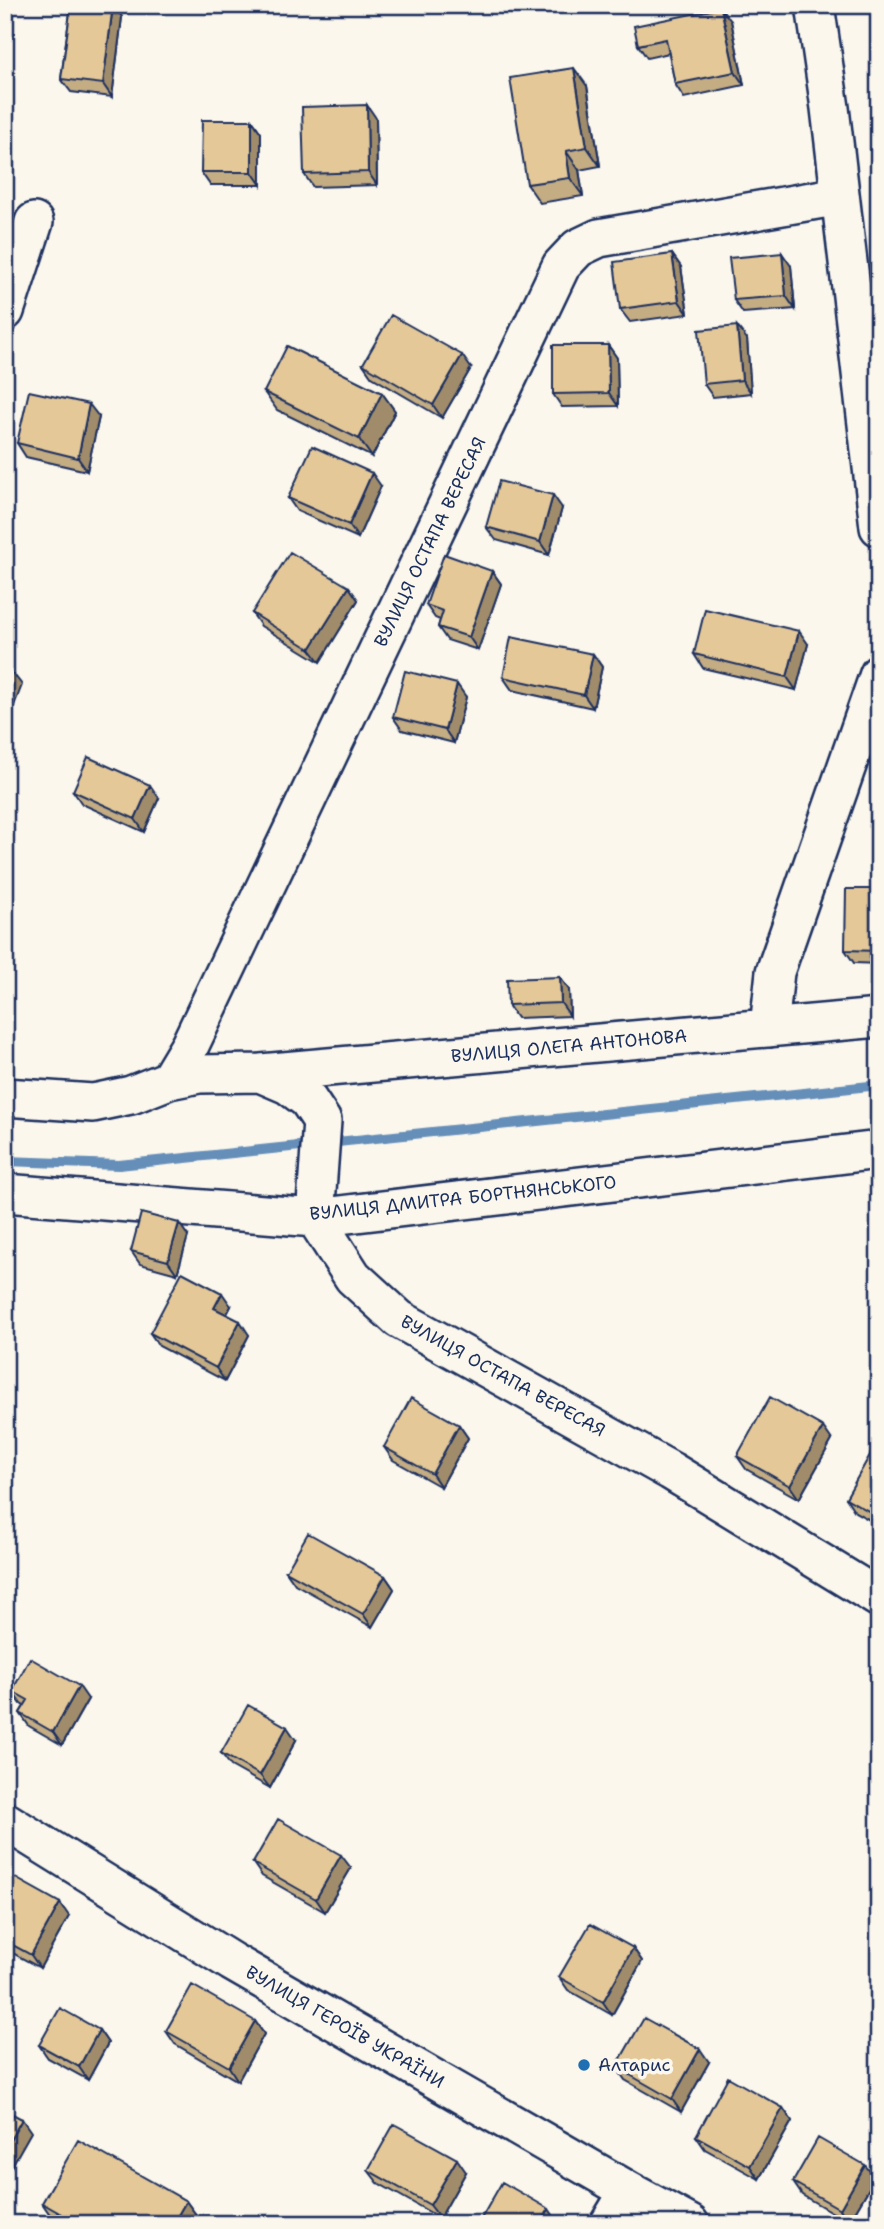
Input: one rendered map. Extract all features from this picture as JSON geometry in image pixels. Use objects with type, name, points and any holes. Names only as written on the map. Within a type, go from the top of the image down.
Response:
[{"type":"street","points":[[815,5],[830,108],[879,527]]},
{"type":"street","name":"ВУЛИЦЯ ОСТАПА ВЕРЕСАЯ","points":[[169,1080],[190,1045],[561,266],[578,248],[599,238],[840,196]]},
{"type":"street","points":[[5,311],[34,222]]},
{"type":"street","points":[[769,1028],[775,972],[879,674]]},
{"type":"street","name":"ВУЛИЦЯ ОЛЕГА АНТОНОВА","points":[[260,1073],[879,1018]]},
{"type":"street","points":[[5,1097],[93,1103],[131,1095],[169,1080],[199,1074],[260,1073],[288,1085],[308,1100],[321,1121],[315,1217]]},
{"type":"street","name":"ВУЛИЦЯ ДМИТРА БОРТНЯНСЬКОГО","points":[[5,1193],[315,1217],[879,1150]]},
{"type":"street","name":"ВУЛИЦЯ ОСТАПА ВЕРЕСАЯ","points":[[315,1217],[353,1277],[399,1319],[671,1471],[879,1598]]},
{"type":"street","name":"ВУЛИЦЯ ГЕРОЇВ УКРАЇНИ","points":[[5,1821],[232,1962],[629,2192],[690,2224]]},
{"type":"street","points":[[609,2224],[629,2192]]},
{"type":"building","points":[[71,5],[113,5],[103,84],[61,79]]},
{"type":"building","points":[[721,8],[735,72],[675,84],[666,39],[638,45],[634,26]]},
{"type":"building","points":[[574,68],[587,147],[566,151],[570,178],[527,184],[510,78]]},
{"type":"building","points":[[367,105],[368,172],[304,174],[302,107]]},
{"type":"building","points":[[202,120],[252,120],[252,172],[201,172]]},
{"type":"building","points":[[782,253],[786,296],[734,300],[729,258]]},
{"type":"building","points":[[672,254],[679,301],[620,309],[614,262]]},
{"type":"building","points":[[391,315],[462,355],[433,405],[363,364]]},
{"type":"building","points":[[737,326],[742,380],[704,384],[699,330]]},
{"type":"building","points":[[553,345],[608,345],[609,393],[553,394]]},
{"type":"building","points":[[287,346],[382,393],[359,439],[264,392]]},
{"type":"building","points":[[29,391],[89,404],[78,458],[17,443]]},
{"type":"building","points":[[312,446],[372,473],[349,525],[288,498]]},
{"type":"building","points":[[499,481],[553,495],[540,542],[486,527]]},
{"type":"building","points":[[290,552],[349,587],[310,649],[252,613]]},
{"type":"building","points":[[444,554],[492,571],[469,637],[438,627],[443,611],[426,605]]},
{"type":"building","points":[[705,609],[799,631],[787,677],[694,654]]},
{"type":"building","points":[[511,637],[593,654],[584,695],[503,677]]},
{"type":"building","points":[[5,669],[12,672],[5,691]]},
{"type":"building","points":[[405,671],[457,684],[445,730],[393,717]]},
{"type":"building","points":[[88,757],[150,785],[135,819],[73,791]]},
{"type":"building","points":[[846,889],[879,889],[879,951],[845,950]]},
{"type":"building","points":[[560,977],[561,1003],[508,1005],[507,979]]},
{"type":"building","points":[[141,1213],[179,1223],[168,1261],[131,1251]]},
{"type":"building","points":[[182,1272],[222,1293],[214,1308],[240,1321],[216,1368],[150,1333]]},
{"type":"building","points":[[770,1397],[823,1427],[790,1486],[737,1456]]},
{"type":"building","points":[[411,1398],[459,1425],[432,1474],[384,1447]]},
{"type":"building","points":[[875,1446],[879,1448],[879,1517],[846,1498]]},
{"type":"building","points":[[308,1533],[385,1576],[363,1614],[286,1571]]},
{"type":"building","points":[[30,1658],[79,1686],[53,1732],[20,1713],[28,1700],[12,1691]]},
{"type":"building","points":[[248,1705],[287,1727],[260,1775],[221,1753]]},
{"type":"building","points":[[278,1819],[341,1855],[316,1899],[253,1863]]},
{"type":"building","points":[[10,1875],[60,1903],[31,1955],[5,1941],[5,1882]]},
{"type":"building","points":[[590,1924],[633,1948],[603,2002],[559,1977]]},
{"type":"building","points":[[192,1985],[255,2021],[229,2067],[166,2031]]},
{"type":"building","points":[[60,2008],[99,2030],[79,2067],[39,2045]]},
{"type":"building","points":[[644,2018],[700,2049],[672,2099],[616,2067]]},
{"type":"building","points":[[728,2077],[783,2108],[750,2166],[696,2136]]},
{"type":"building","points":[[5,2110],[22,2119],[5,2149]]},
{"type":"building","points":[[394,2124],[457,2159],[430,2205],[368,2170]]},
{"type":"building","points":[[818,2138],[865,2165],[840,2209],[793,2182]]},
{"type":"building","points":[[78,2140],[186,2201],[173,2224],[79,2224],[42,2203]]},
{"type":"building","points":[[502,2182],[549,2209],[540,2224],[478,2224]]},
{"type":"waterway","points":[[5,1161],[119,1165],[879,1085]]},
{"type":"place","name":"Алтарис","points":[[584,2065]]}]
